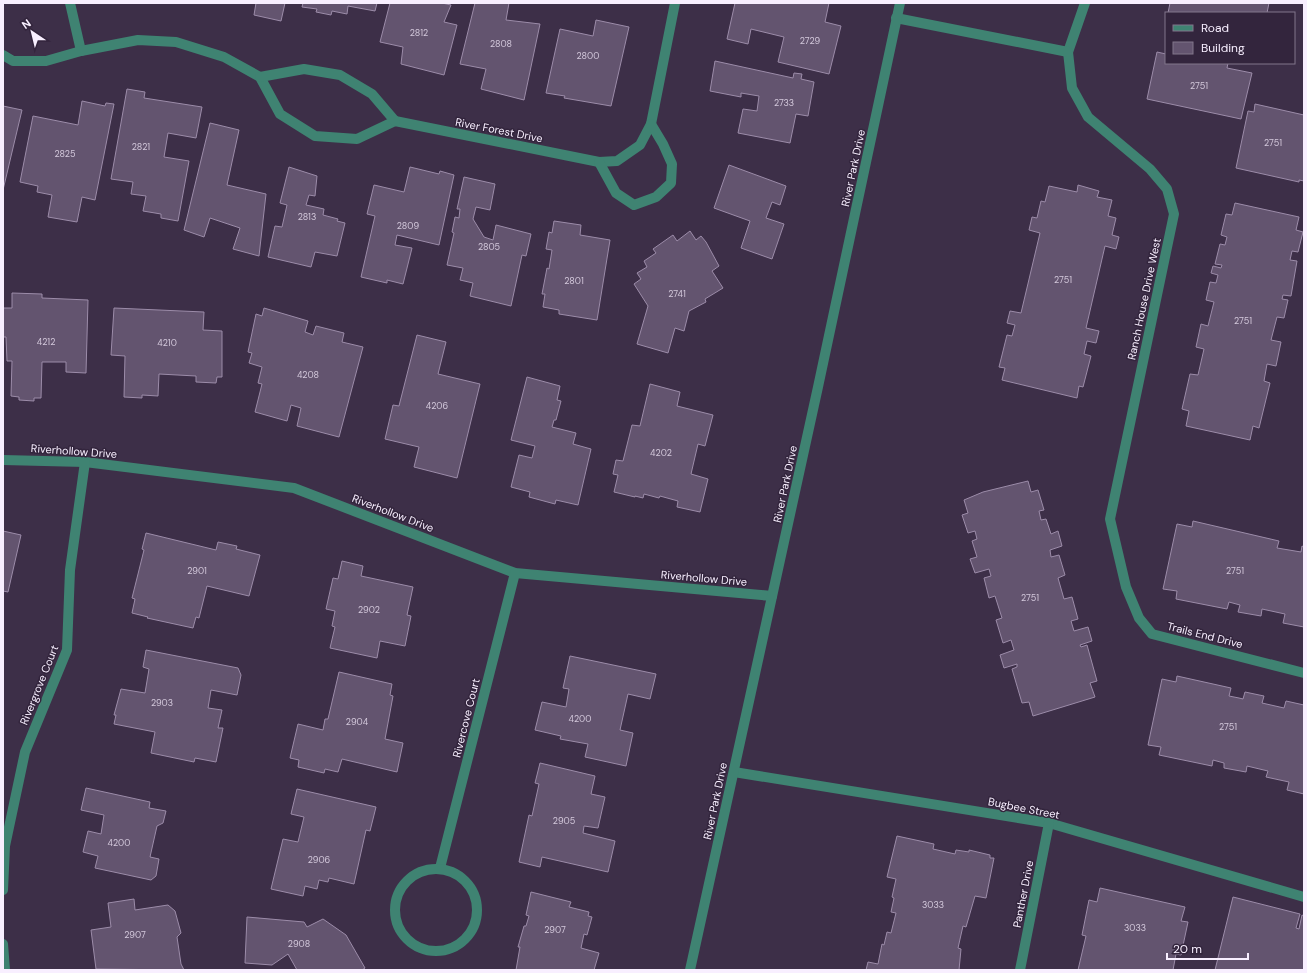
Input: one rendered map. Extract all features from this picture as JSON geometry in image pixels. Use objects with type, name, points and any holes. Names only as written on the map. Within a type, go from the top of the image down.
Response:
[{"type":"street","points":[[70,3],[81,51]]},
{"type":"street","name":"River Forest Drive","points":[[395,121],[599,162],[617,161],[640,145],[651,124],[676,3]]},
{"type":"street","name":"River Park Drive","points":[[690,970],[900,3]]},
{"type":"street","name":"Ranch House Drive West","points":[[1085,3],[1068,52],[1072,88],[1088,117],[1150,169],[1167,189],[1174,214],[1110,519],[1126,587]]},
{"type":"street","points":[[896,18],[1068,52]]},
{"type":"street","points":[[3,55],[13,61],[46,61],[81,51],[138,40],[176,42],[224,57],[260,77],[280,114],[315,136],[357,139],[395,121],[372,94],[340,76],[304,69],[260,77]]},
{"type":"street","points":[[599,162],[616,193],[634,205],[656,197],[671,183],[672,164],[663,144],[651,124]]},
{"type":"street","name":"Riverhollow Drive","points":[[3,460],[85,462],[294,488],[515,573],[772,596]]},
{"type":"street","name":"Rivergrove Court","points":[[3,890],[5,846],[25,752],[68,650],[70,570],[85,462]]},
{"type":"street","name":"Rivercove Court","points":[[440,868],[515,573]]},
{"type":"street","name":"Trails End Drive","points":[[1126,587],[1139,618],[1152,634],[1304,673]]},
{"type":"street","name":"Bugbee Street","points":[[734,772],[1049,823],[1304,896]]},
{"type":"street","name":"Panther Drive","points":[[1020,970],[1049,823]]},
{"type":"street","points":[[440,868],[462,877],[474,892],[478,906],[475,923],[468,936],[452,948],[437,951],[415,946],[401,932],[396,920],[395,905],[398,893],[412,876],[425,870],[440,868]]},
{"type":"street","points":[[3,944],[5,970]]},
{"type":"building","points":[[256,3],[285,3],[281,21],[254,15]]},
{"type":"building","points":[[303,3],[377,3],[375,11],[348,6],[347,14],[332,11],[331,15],[316,12],[317,9],[302,7]]},
{"type":"building","points":[[390,3],[442,3],[451,5],[444,22],[457,25],[444,75],[401,64],[403,47],[380,42]]},
{"type":"building","points":[[475,3],[509,3],[506,20],[540,24],[524,100],[481,89],[486,69],[460,64]]},
{"type":"building","points":[[735,3],[829,3],[825,22],[841,26],[829,74],[778,62],[784,37],[751,29],[748,44],[727,39]]},
{"type":"building","points":[[1170,3],[1269,3],[1267,12],[1168,12]]},
{"type":"building","points":[[596,20],[629,27],[611,106],[564,98],[565,96],[546,93],[560,29],[593,36]]},
{"type":"building","points":[[1157,52],[1165,54],[1165,64],[1228,64],[1227,68],[1252,73],[1241,119],[1147,99]]},
{"type":"building","points":[[715,61],[793,78],[794,73],[802,74],[801,79],[814,82],[808,116],[796,114],[790,143],[738,133],[743,109],[757,111],[759,96],[741,93],[741,97],[710,91]]},
{"type":"building","points":[[127,89],[145,92],[144,98],[202,107],[196,138],[168,133],[164,157],[189,161],[178,221],[161,218],[161,214],[143,211],[146,196],[131,194],[133,182],[111,179]]},
{"type":"building","points":[[82,101],[105,106],[106,103],[114,104],[95,200],[82,197],[77,222],[48,217],[52,195],[37,192],[38,186],[20,182],[33,116],[78,125]]},
{"type":"building","points":[[1255,104],[1304,115],[1304,181],[1299,180],[1299,182],[1236,168],[1248,111],[1254,112]]},
{"type":"building","points":[[3,106],[22,110],[3,190]]},
{"type":"building","points":[[210,123],[239,130],[227,185],[266,194],[259,256],[233,249],[240,228],[210,218],[204,237],[184,230]]},
{"type":"building","points":[[729,165],[786,186],[780,205],[772,202],[766,218],[784,224],[772,259],[741,248],[750,221],[714,208]]},
{"type":"building","points":[[289,167],[317,176],[315,196],[309,195],[306,205],[324,209],[323,215],[338,219],[337,221],[345,223],[337,256],[315,252],[311,267],[268,257],[275,226],[282,227],[287,205],[280,203]]},
{"type":"building","points":[[410,167],[439,174],[440,171],[454,175],[439,245],[397,235],[395,245],[412,248],[403,284],[387,280],[387,283],[361,277],[375,216],[367,214],[374,185],[404,192]]},
{"type":"building","points":[[464,177],[495,184],[490,210],[476,207],[473,219],[484,237],[493,240],[496,225],[531,234],[526,256],[522,255],[511,306],[470,296],[473,283],[460,280],[463,268],[447,265],[454,233],[452,232],[455,217],[459,218],[460,209],[457,209]]},
{"type":"building","points":[[1078,185],[1099,191],[1097,197],[1112,200],[1108,216],[1116,218],[1112,235],[1119,237],[1116,249],[1105,246],[1086,328],[1099,331],[1096,343],[1087,341],[1084,354],[1091,356],[1083,387],[1079,386],[1077,398],[1002,380],[1005,368],[999,367],[1007,335],[1012,336],[1015,325],[1007,323],[1010,311],[1021,313],[1040,233],[1029,230],[1032,217],[1037,218],[1041,201],[1045,202],[1049,186],[1077,192]]},
{"type":"building","points":[[1235,203],[1299,217],[1296,230],[1303,232],[1298,252],[1292,251],[1290,260],[1297,261],[1291,296],[1283,295],[1282,299],[1288,300],[1284,318],[1277,317],[1271,340],[1281,342],[1276,366],[1267,364],[1264,381],[1270,383],[1259,428],[1253,426],[1250,440],[1186,426],[1189,411],[1182,409],[1190,374],[1198,375],[1204,349],[1196,347],[1201,324],[1208,326],[1214,302],[1206,300],[1210,282],[1216,283],[1218,275],[1211,273],[1213,266],[1221,268],[1222,265],[1215,264],[1220,244],[1225,245],[1227,237],[1221,235],[1226,214],[1232,215]]},
{"type":"building","points":[[554,221],[581,225],[580,235],[610,240],[597,320],[559,314],[559,310],[543,307],[545,294],[542,294],[547,268],[549,269],[552,250],[546,249],[549,232],[552,233]]},
{"type":"building","points":[[690,231],[696,240],[701,236],[706,242],[719,266],[712,271],[723,288],[705,299],[706,302],[689,311],[684,331],[675,328],[668,353],[637,344],[648,306],[634,284],[641,279],[637,273],[647,267],[644,261],[656,253],[653,249],[673,235],[677,241]]},
{"type":"building","points":[[12,293],[42,294],[42,298],[88,300],[86,373],[66,372],[66,362],[42,362],[41,398],[34,398],[34,401],[19,400],[19,397],[11,396],[12,361],[7,361],[6,337],[3,337],[3,308],[12,308]]},
{"type":"building","points":[[114,308],[204,312],[203,330],[222,331],[222,377],[217,377],[216,383],[196,382],[196,376],[159,374],[158,396],[142,395],[142,398],[124,397],[125,356],[111,355]]},
{"type":"building","points":[[264,308],[308,321],[305,332],[313,335],[316,326],[344,333],[342,342],[363,347],[339,437],[297,426],[301,408],[291,405],[287,421],[255,412],[262,384],[258,383],[262,367],[249,363],[252,353],[248,352],[256,314],[262,316]]},
{"type":"building","points":[[417,335],[446,342],[438,374],[480,384],[457,478],[414,467],[419,447],[385,439],[393,405],[399,406]]},
{"type":"building","points":[[527,377],[560,386],[557,400],[561,401],[556,420],[554,420],[552,427],[576,433],[573,444],[591,449],[578,505],[556,500],[555,504],[529,497],[530,492],[511,487],[519,455],[532,458],[535,446],[511,440]]},
{"type":"building","points":[[650,384],[680,392],[677,406],[713,415],[705,446],[698,444],[691,474],[708,479],[700,512],[677,507],[678,501],[660,496],[659,498],[644,494],[643,498],[614,492],[618,475],[613,474],[616,460],[623,461],[632,425],[640,426]]},
{"type":"building","points":[[1028,481],[1031,492],[1038,490],[1044,510],[1039,511],[1041,520],[1046,519],[1051,534],[1058,531],[1062,546],[1050,550],[1051,557],[1059,555],[1065,575],[1058,578],[1064,599],[1072,597],[1078,619],[1071,621],[1074,631],[1088,627],[1092,641],[1080,645],[1081,647],[1087,645],[1097,681],[1090,683],[1095,697],[1033,716],[1029,702],[1022,703],[1012,669],[1017,667],[1017,664],[1004,668],[1000,655],[1014,650],[1011,640],[1003,643],[996,620],[1002,618],[995,596],[989,598],[984,578],[991,576],[989,569],[975,573],[970,559],[977,557],[972,541],[977,539],[975,531],[968,533],[962,515],[968,513],[964,500],[983,492]]},
{"type":"building","points":[[1193,521],[1279,541],[1277,548],[1301,552],[1302,546],[1304,547],[1304,627],[1283,623],[1285,614],[1262,609],[1261,616],[1238,612],[1240,605],[1229,602],[1227,609],[1176,599],[1177,591],[1163,589],[1177,524],[1192,527]]},
{"type":"building","points":[[3,531],[21,535],[8,592],[3,591]]},
{"type":"building","points":[[146,533],[216,550],[218,542],[237,546],[236,549],[260,555],[249,596],[207,586],[199,618],[196,617],[193,628],[147,618],[148,617],[132,613],[135,599],[132,598],[144,550],[142,549]]},
{"type":"building","points":[[342,561],[363,566],[361,576],[413,587],[407,615],[411,616],[405,646],[380,641],[377,658],[330,648],[335,627],[332,626],[335,611],[326,609],[333,578],[338,579]]},
{"type":"building","points":[[146,650],[238,668],[241,675],[237,695],[211,690],[208,708],[222,710],[218,728],[223,728],[216,762],[195,758],[194,762],[151,753],[155,732],[114,724],[116,715],[114,715],[121,689],[145,693],[149,669],[143,667]]},
{"type":"building","points":[[570,656],[656,674],[650,699],[628,694],[620,730],[633,733],[626,766],[585,757],[588,744],[560,739],[561,736],[535,730],[542,702],[566,707],[569,689],[563,688]]},
{"type":"building","points":[[339,672],[392,684],[390,695],[393,696],[385,739],[403,743],[397,772],[342,759],[338,772],[325,769],[324,773],[298,767],[299,760],[290,758],[298,724],[323,730],[325,719],[328,719]]},
{"type":"building","points":[[1177,676],[1231,688],[1229,696],[1243,699],[1245,692],[1264,696],[1262,703],[1284,708],[1286,701],[1304,705],[1304,794],[1287,790],[1289,782],[1266,777],[1268,771],[1247,766],[1246,772],[1224,768],[1224,763],[1213,760],[1212,766],[1159,755],[1161,747],[1148,745],[1162,679],[1176,682]]},
{"type":"building","points":[[540,763],[595,776],[591,794],[605,797],[598,828],[584,826],[583,833],[615,841],[608,872],[542,857],[540,867],[519,862],[529,815],[532,816],[539,784],[535,783]]},
{"type":"building","points":[[86,788],[150,802],[149,808],[166,811],[163,823],[157,826],[150,857],[159,859],[156,876],[151,880],[95,868],[98,856],[83,852],[88,831],[101,834],[104,815],[81,810]]},
{"type":"building","points":[[297,789],[376,807],[370,831],[366,830],[354,884],[329,878],[328,882],[319,880],[317,889],[305,886],[303,896],[271,889],[283,839],[298,842],[304,817],[291,814]]},
{"type":"building","points":[[897,836],[934,844],[933,849],[955,854],[956,850],[969,852],[969,850],[990,855],[990,858],[994,858],[986,898],[975,896],[966,927],[963,926],[958,948],[961,949],[959,970],[866,970],[868,962],[878,964],[882,944],[884,945],[887,932],[891,933],[896,913],[891,912],[894,898],[892,897],[896,879],[887,877]]},
{"type":"building","points":[[1100,888],[1185,907],[1181,921],[1188,922],[1181,955],[1176,954],[1173,970],[1078,970],[1086,936],[1082,935],[1089,900],[1097,902]]},
{"type":"building","points":[[531,892],[571,902],[569,907],[589,912],[588,916],[592,917],[587,935],[584,934],[581,948],[599,953],[594,970],[516,970],[520,947],[518,947],[524,926],[526,926],[529,916],[526,915]]},
{"type":"building","points":[[1233,897],[1300,914],[1296,928],[1299,929],[1302,915],[1304,916],[1304,970],[1215,970]]},
{"type":"building","points":[[134,899],[135,910],[168,905],[175,911],[181,933],[177,937],[181,964],[184,970],[96,969],[91,930],[111,927],[108,903]]},
{"type":"building","points":[[247,917],[304,922],[307,927],[323,919],[346,935],[365,968],[362,970],[297,970],[288,954],[272,965],[245,963]]}]
